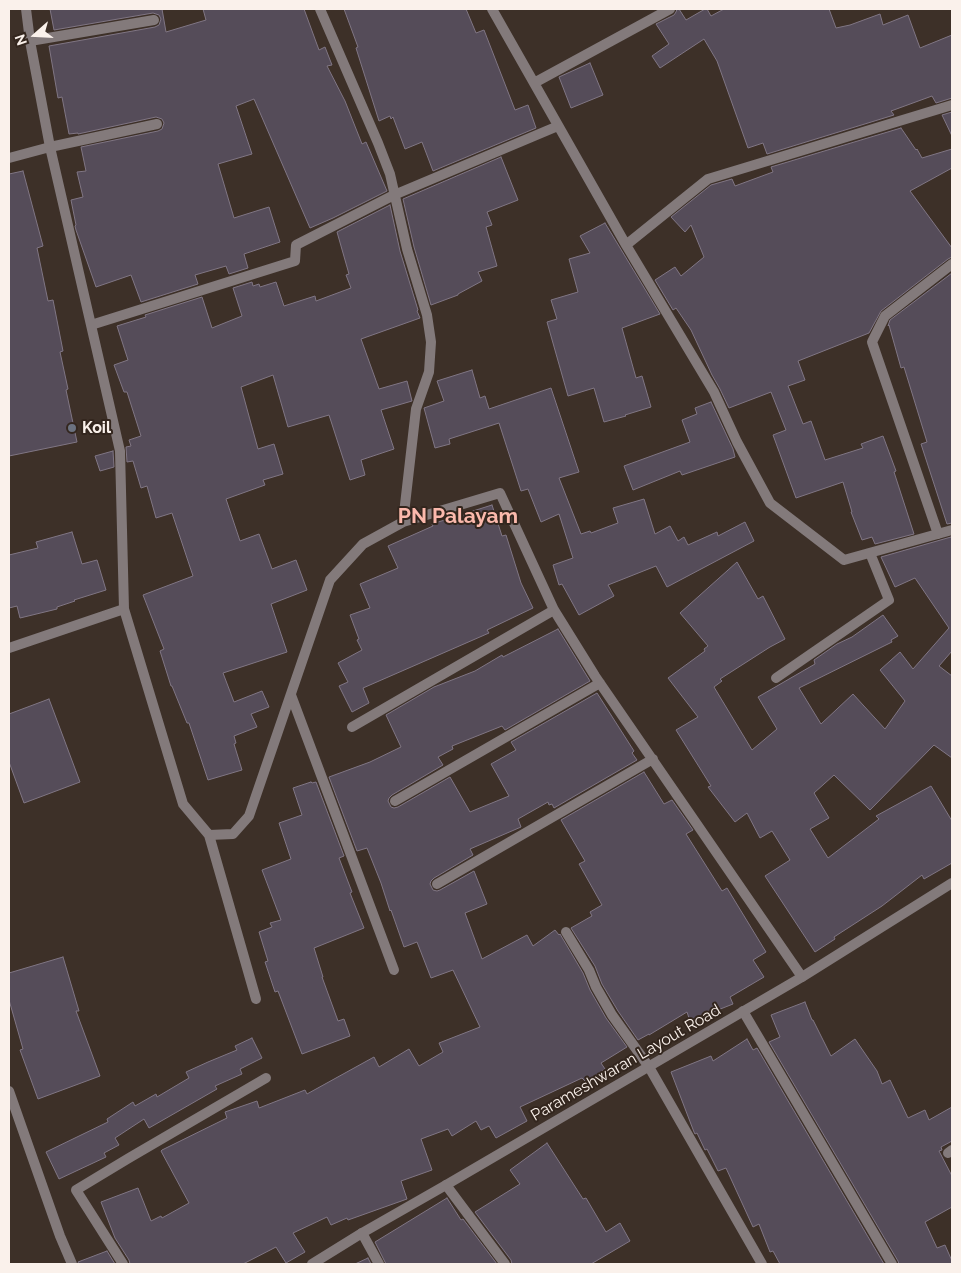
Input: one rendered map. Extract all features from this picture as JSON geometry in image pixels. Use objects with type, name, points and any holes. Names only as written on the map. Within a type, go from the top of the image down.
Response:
[{"type":"street","points":[[26,9],[30,41],[50,147],[120,451],[124,609],[183,804],[209,836],[256,999]]},
{"type":"street","points":[[320,9],[390,174],[407,249],[427,315],[430,342],[429,372],[416,409],[403,522]]},
{"type":"street","points":[[492,9],[626,245],[714,392],[737,442],[770,503],[844,560],[952,530]]},
{"type":"street","points":[[534,83],[670,9]]},
{"type":"street","points":[[30,41],[154,20]]},
{"type":"street","points":[[626,245],[708,179],[952,105]]},
{"type":"street","points":[[9,158],[156,124]]},
{"type":"street","points":[[91,325],[295,261],[296,245],[394,194],[558,126]]},
{"type":"street","points":[[938,534],[872,342],[885,316],[952,264]]},
{"type":"street","points":[[209,836],[232,834],[249,816],[330,580],[363,544],[403,522],[500,493],[554,610],[600,683],[802,976]]},
{"type":"street","points":[[776,678],[889,600],[870,553]]},
{"type":"street","points":[[9,648],[124,609]]},
{"type":"street","points":[[352,727],[554,610]]},
{"type":"street","points":[[395,801],[600,683]]},
{"type":"street","points":[[291,695],[394,970]]},
{"type":"street","points":[[438,884],[652,759]]},
{"type":"street","name":"Parameshwaran Layout Road","points":[[312,1264],[802,976],[952,883]]},
{"type":"street","points":[[566,932],[589,970],[596,987],[612,1015],[649,1067],[762,1264]]},
{"type":"street","points":[[743,1011],[892,1264]]},
{"type":"street","points":[[123,1264],[76,1190],[266,1078]]},
{"type":"street","points":[[9,1091],[60,1236],[72,1264]]},
{"type":"street","points":[[446,1186],[505,1264]]},
{"type":"street","points":[[362,1233],[379,1264]]},
{"type":"building","points":[[50,9],[162,9],[166,32],[206,20],[203,9],[304,9],[319,50],[325,47],[332,65],[327,66],[345,101],[362,144],[366,142],[387,191],[310,228],[254,99],[236,106],[252,154],[218,164],[234,218],[269,207],[280,242],[244,254],[248,268],[229,274],[226,266],[195,275],[198,284],[141,302],[131,275],[96,287],[76,230],[71,200],[83,197],[77,172],[86,171],[81,147],[158,131],[162,129],[164,123],[162,119],[156,117],[78,134],[69,134],[62,97],[58,98],[49,46],[155,27],[159,25],[161,19],[159,15],[153,13],[54,30]]},
{"type":"building","points":[[344,9],[466,9],[476,33],[484,30],[515,110],[528,105],[536,128],[433,171],[422,142],[405,149],[393,117],[391,119],[390,116],[379,121],[356,48],[358,47]]},
{"type":"building","points":[[677,9],[679,9],[686,20],[705,9],[707,9],[711,16],[724,9],[829,9],[836,28],[880,14],[883,25],[908,15],[920,48],[952,35],[952,98],[936,103],[932,96],[891,111],[894,115],[767,154],[763,143],[748,148],[717,61],[704,39],[660,68],[652,56],[669,44],[656,24],[674,15]]},
{"type":"building","points":[[590,63],[603,95],[571,108],[559,77]]},
{"type":"building","points":[[952,112],[952,136],[942,115]]},
{"type":"building","points":[[901,128],[922,158],[952,149],[952,168],[910,191],[952,248],[952,257],[881,311],[869,333],[798,361],[805,380],[788,386],[803,424],[811,421],[825,460],[863,448],[861,444],[883,436],[896,471],[894,472],[914,534],[875,544],[872,537],[862,540],[851,512],[843,482],[796,498],[773,435],[786,430],[771,392],[729,408],[691,330],[676,308],[673,310],[655,280],[675,267],[681,276],[704,257],[691,225],[685,232],[671,217],[711,185],[732,179],[735,186],[773,172],[771,167]]},
{"type":"building","points":[[501,157],[518,200],[487,212],[492,225],[486,227],[497,266],[478,272],[482,281],[458,295],[431,305],[414,247],[403,199]]},
{"type":"building","points":[[23,171],[43,246],[37,248],[48,301],[53,300],[63,351],[60,352],[68,389],[66,390],[77,442],[9,456],[9,174]]},
{"type":"building","points":[[390,205],[400,251],[420,318],[361,339],[379,389],[407,381],[412,401],[381,410],[394,449],[361,460],[365,475],[350,480],[329,415],[288,427],[273,375],[241,387],[258,449],[274,444],[283,474],[263,480],[265,485],[226,499],[240,541],[259,534],[272,569],[296,560],[307,590],[271,604],[287,652],[223,673],[234,702],[262,691],[269,707],[251,714],[257,727],[234,736],[236,743],[234,744],[242,770],[208,780],[189,723],[187,723],[171,686],[160,651],[164,649],[143,595],[193,576],[172,513],[156,518],[147,486],[141,488],[133,461],[127,462],[126,447],[131,446],[129,440],[141,436],[127,392],[124,392],[114,365],[128,360],[117,326],[202,297],[212,328],[242,316],[233,288],[252,282],[253,286],[259,284],[260,287],[276,282],[284,306],[315,296],[316,301],[351,288],[346,275],[349,274],[337,232]]},
{"type":"building","points":[[605,223],[660,314],[622,328],[636,378],[642,376],[651,407],[604,422],[594,388],[568,396],[547,322],[557,319],[551,300],[578,292],[569,259],[590,253],[580,236]]},
{"type":"building","points":[[952,273],[952,523],[947,524],[921,444],[927,442],[904,367],[901,368],[888,326],[890,320]]},
{"type":"building","points":[[472,370],[480,398],[485,396],[489,409],[551,388],[579,472],[559,478],[581,534],[590,531],[591,533],[618,523],[613,508],[644,499],[655,534],[670,526],[678,541],[684,537],[688,545],[717,532],[718,536],[745,522],[754,541],[667,587],[656,566],[608,585],[614,596],[579,615],[562,584],[559,585],[553,565],[573,558],[559,514],[541,522],[528,489],[521,491],[499,423],[449,439],[450,444],[435,448],[424,408],[444,401],[437,381]]},
{"type":"building","points":[[711,402],[735,457],[682,475],[680,471],[633,490],[624,466],[690,442],[682,420],[697,414],[695,408]]},
{"type":"building","points":[[113,451],[114,467],[100,471],[95,456]]},
{"type":"building","points":[[492,505],[502,536],[506,535],[521,583],[533,608],[487,630],[489,633],[363,688],[369,703],[352,712],[339,686],[348,682],[338,663],[362,650],[350,615],[370,608],[360,584],[398,568],[388,546],[433,526],[432,524]]},
{"type":"building","points":[[72,532],[82,564],[97,560],[106,590],[74,600],[57,607],[57,609],[20,618],[17,606],[9,608],[9,555],[38,548],[36,542]]},
{"type":"building","points":[[951,537],[952,651],[939,666],[952,676],[952,758],[934,745],[870,810],[834,775],[814,793],[829,818],[810,829],[828,858],[879,819],[876,816],[931,786],[952,821],[952,863],[924,879],[922,875],[882,906],[834,937],[835,939],[815,952],[765,876],[790,860],[772,831],[760,838],[747,813],[735,822],[708,787],[711,786],[676,730],[698,717],[668,678],[705,651],[704,649],[708,646],[680,613],[737,562],[758,599],[763,596],[785,639],[720,679],[722,681],[714,687],[752,750],[777,729],[758,697],[815,664],[814,660],[883,615],[898,636],[891,640],[892,642],[799,688],[821,724],[853,694],[885,729],[905,701],[880,670],[900,652],[913,669],[949,628],[915,578],[895,587],[881,557]]},
{"type":"building","points":[[558,629],[590,681],[505,730],[502,726],[452,746],[453,749],[438,757],[443,765],[392,795],[388,801],[391,807],[398,807],[450,777],[470,812],[509,796],[491,764],[516,750],[511,742],[597,693],[634,751],[632,753],[637,760],[554,808],[548,802],[518,819],[521,827],[470,849],[473,855],[434,878],[430,884],[433,890],[437,891],[474,871],[487,904],[465,913],[482,959],[527,935],[533,946],[555,930],[560,934],[606,1018],[627,1047],[601,1063],[605,1069],[586,1082],[582,1078],[520,1107],[527,1121],[496,1138],[489,1126],[481,1130],[476,1121],[452,1136],[448,1129],[421,1139],[432,1170],[401,1181],[407,1199],[331,1225],[327,1217],[293,1233],[305,1252],[286,1263],[276,1247],[243,1264],[130,1264],[115,1238],[101,1202],[138,1188],[151,1221],[161,1216],[162,1218],[189,1203],[162,1150],[227,1118],[225,1112],[257,1101],[259,1108],[305,1090],[307,1094],[374,1057],[379,1067],[409,1049],[419,1066],[443,1052],[439,1043],[480,1027],[453,970],[431,978],[417,942],[404,947],[367,848],[357,851],[329,777],[370,762],[401,747],[386,715],[434,687],[475,671],[502,655],[503,657]]},
{"type":"building","points":[[49,699],[80,782],[24,803],[9,762],[9,714]]},
{"type":"building","points":[[644,772],[664,804],[672,800],[693,830],[686,834],[722,891],[727,888],[766,952],[753,960],[764,977],[730,997],[733,1004],[690,1021],[687,1012],[638,1040],[618,1011],[602,984],[595,966],[571,928],[592,916],[590,912],[602,905],[579,864],[585,861],[561,820]]},
{"type":"building","points":[[316,782],[344,856],[339,858],[364,928],[314,948],[338,1021],[344,1019],[350,1036],[302,1054],[278,991],[275,992],[265,962],[268,961],[259,932],[272,927],[270,923],[281,920],[262,870],[291,859],[279,823],[302,815],[293,788]]},
{"type":"building","points":[[63,957],[79,1011],[76,1011],[100,1076],[38,1099],[20,1050],[23,1049],[9,1000],[9,973]]},
{"type":"building","points":[[805,1002],[812,1020],[831,1056],[855,1039],[877,1071],[882,1084],[890,1080],[908,1118],[925,1110],[929,1120],[952,1107],[952,1141],[941,1147],[942,1150],[939,1151],[952,1176],[952,1207],[925,1222],[937,1248],[945,1245],[952,1264],[899,1264],[769,1042],[780,1037],[771,1015]]},
{"type":"building","points":[[252,1038],[262,1058],[240,1069],[242,1074],[215,1086],[217,1089],[149,1128],[144,1119],[115,1138],[119,1145],[104,1153],[106,1157],[59,1179],[46,1152],[108,1122],[107,1119],[133,1102],[135,1106],[156,1094],[157,1097],[189,1078],[186,1072],[237,1050],[235,1046]]},
{"type":"building","points":[[747,1039],[753,1050],[757,1048],[884,1264],[780,1264],[773,1251],[770,1252],[759,1224],[753,1227],[726,1168],[718,1171],[707,1149],[705,1150],[697,1133],[695,1134],[671,1072],[711,1056],[713,1061]]},
{"type":"building","points":[[547,1143],[583,1199],[586,1198],[606,1232],[620,1223],[630,1241],[591,1264],[512,1264],[511,1260],[475,1212],[520,1184],[510,1170]]},
{"type":"building","points":[[447,1198],[461,1220],[463,1219],[497,1264],[386,1264],[375,1242]]},
{"type":"building","points":[[107,1251],[115,1264],[79,1264],[78,1262]]},
{"type":"building","points":[[368,1258],[371,1264],[355,1264]]},
{"type":"place","name":"Koil","points":[[72,428]]},
{"type":"district","name":"PN Palayam","points":[[458,517]]}]
